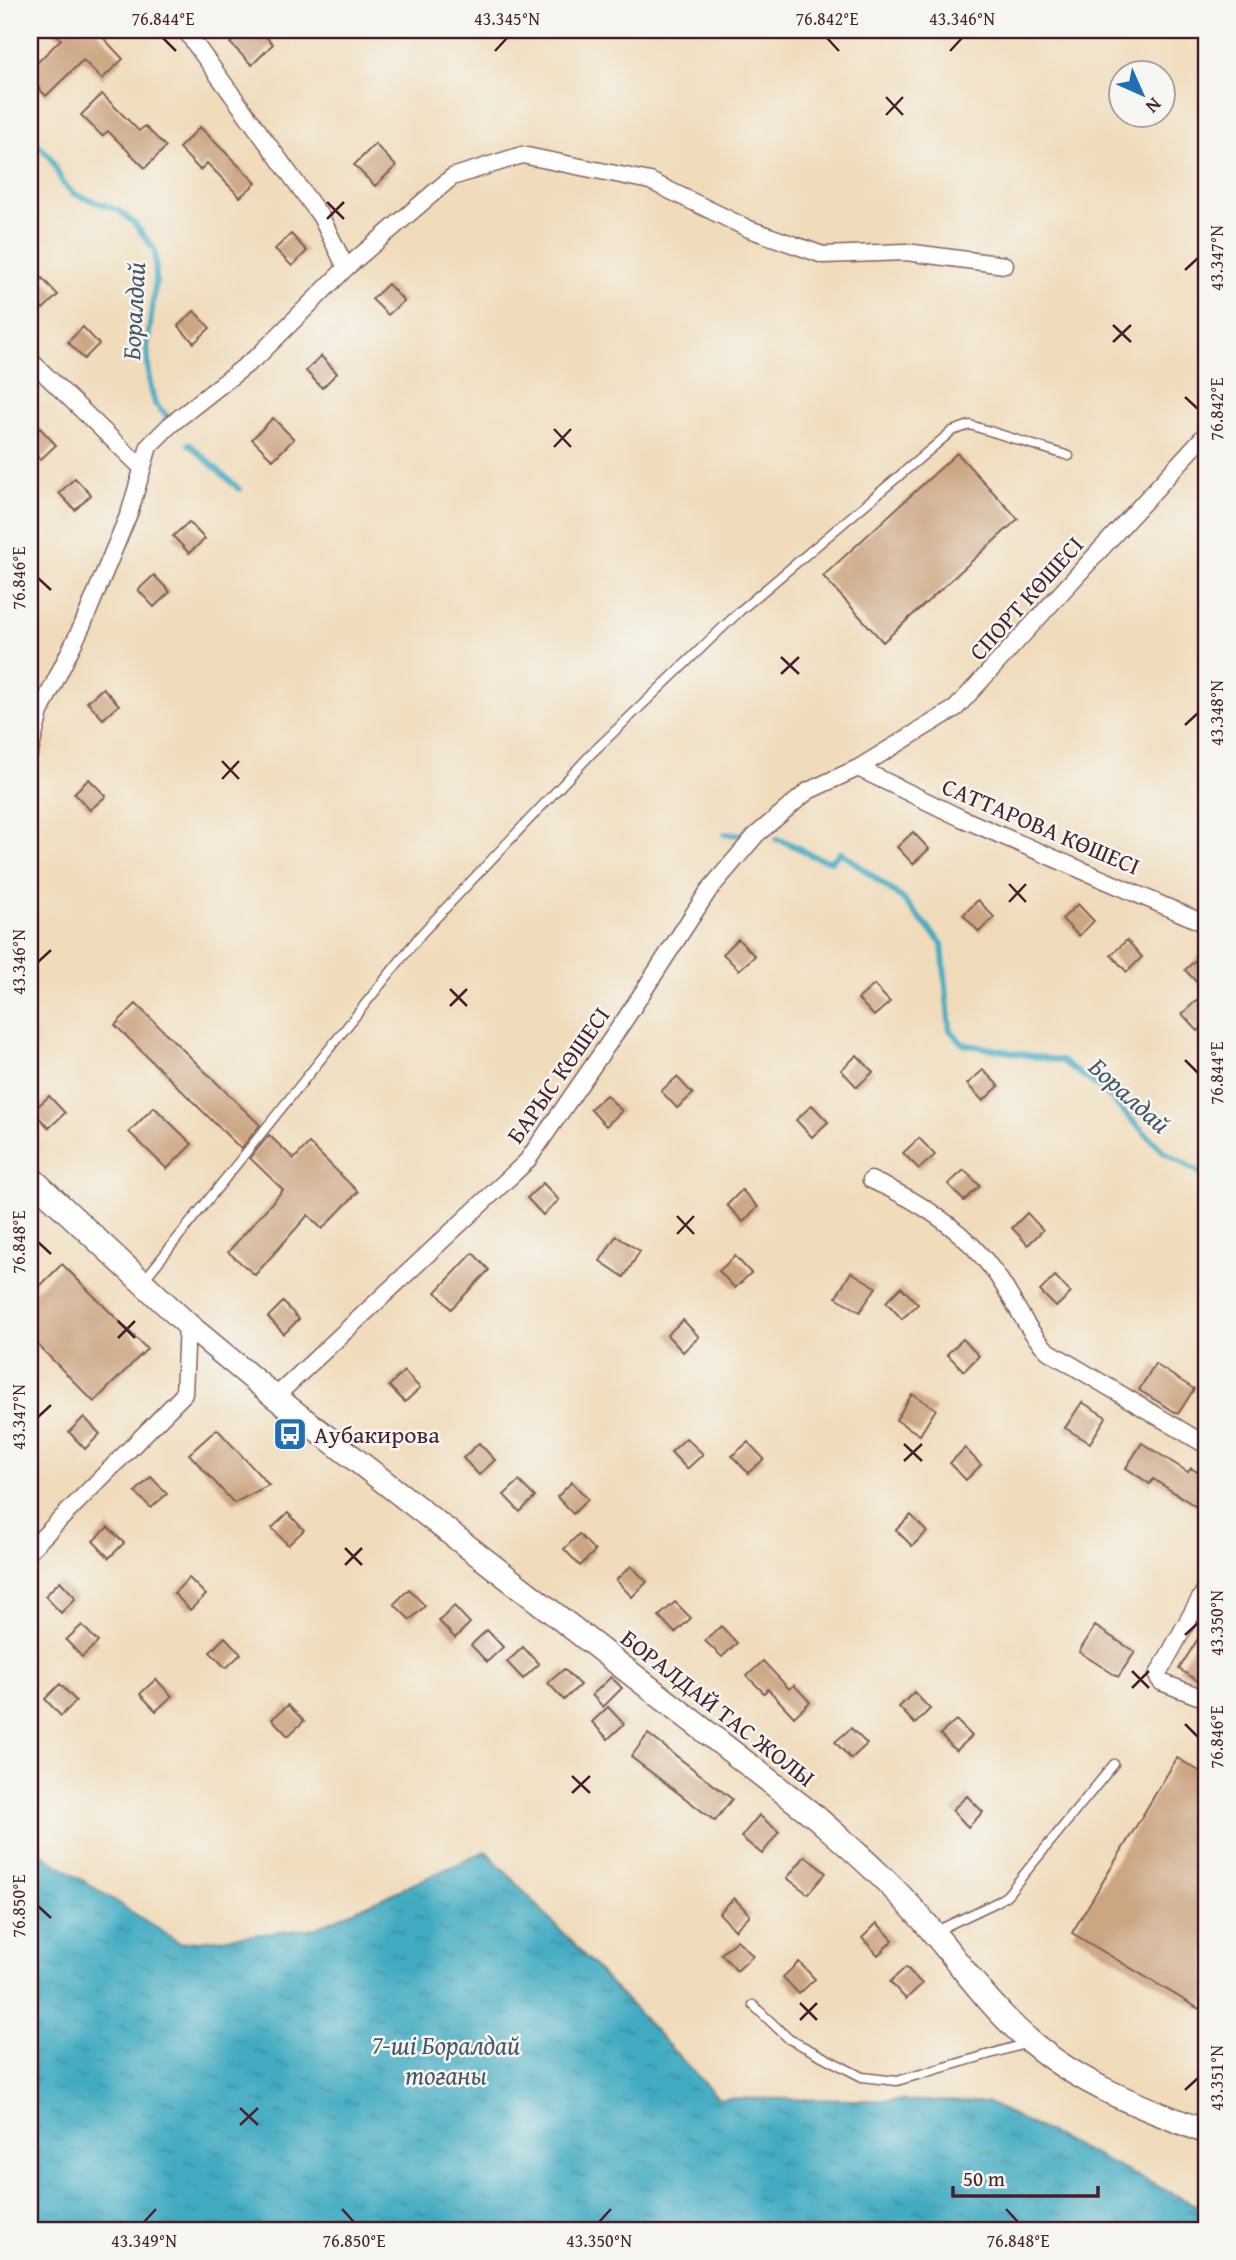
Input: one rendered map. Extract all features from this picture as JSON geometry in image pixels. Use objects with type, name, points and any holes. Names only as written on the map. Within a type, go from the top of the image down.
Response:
[{"type":"main road","name":"БОРАЛДАЙ ТАС ЖОЛЫ","points":[[30,1177],[187,1324],[275,1397],[817,1818],[870,1865],[933,1933],[983,1993],[1031,2042],[1082,2077],[1150,2111],[1206,2132]]},
{"type":"street","points":[[185,30],[321,217],[346,268]]},
{"type":"street","points":[[30,752],[40,712],[83,624],[130,511],[149,446],[170,425],[259,355],[346,268],[452,177],[522,155],[650,181],[749,229],[823,255],[906,252],[1005,265]]},
{"type":"street","points":[[30,360],[141,467]]},
{"type":"street","name":"СПОРТ КӨШЕСІ","points":[[858,768],[956,708],[1206,434]]},
{"type":"street","name":"САТТАРОВА КӨШЕСІ","points":[[858,768],[961,818],[1129,888],[1206,924]]},
{"type":"street","name":"БАРЫС КӨШЕСІ","points":[[275,1397],[527,1161],[626,1018],[709,890],[756,835],[808,791],[858,768]]},
{"type":"street","points":[[871,1180],[901,1192],[973,1244],[1037,1340],[1048,1351],[1206,1446]]},
{"type":"street","points":[[30,1550],[184,1394],[187,1324]]},
{"type":"street","points":[[1198,1696],[1161,1682],[1157,1676],[1206,1588]]},
{"type":"lane","points":[[142,1282],[422,933],[593,752],[741,610],[952,430],[970,425],[1069,456]]},
{"type":"lane","points":[[933,1933],[1007,1895],[1115,1764]]},
{"type":"lane","points":[[753,2005],[789,2039],[862,2077],[897,2081],[1031,2042]]},
{"type":"water","name":"7-ші Боралдай тоғаны","points":[[30,1846],[180,1943],[316,1928],[486,1851],[718,2098],[986,2102],[1206,2210],[1206,2230],[30,2230]]},
{"type":"building","points":[[51,30],[96,30],[123,59],[102,79],[83,60],[46,96],[30,79],[30,70],[61,39]]},
{"type":"building","points":[[244,30],[259,30],[273,44],[252,65],[230,43]]},
{"type":"building","points":[[102,94],[139,131],[145,126],[166,147],[145,168],[108,131],[102,136],[81,115]]},
{"type":"building","points":[[200,127],[256,183],[240,197],[207,163],[200,170],[179,148]]},
{"type":"building","points":[[375,144],[396,166],[375,186],[354,165]]},
{"type":"building","points":[[291,234],[307,251],[292,266],[275,249]]},
{"type":"building","points":[[42,278],[58,295],[43,309],[30,296],[30,289]]},
{"type":"building","points":[[388,284],[404,301],[388,315],[372,299]]},
{"type":"building","points":[[194,311],[210,328],[194,343],[178,326]]},
{"type":"building","points":[[83,327],[99,344],[84,359],[68,342]]},
{"type":"building","points":[[321,356],[337,373],[322,388],[306,371]]},
{"type":"building","points":[[273,418],[294,439],[273,460],[252,439]]},
{"type":"building","points":[[40,428],[56,445],[40,460],[30,448],[30,437]]},
{"type":"building","points":[[957,453],[1018,519],[883,642],[823,576]]},
{"type":"building","points":[[75,478],[91,495],[75,510],[59,493]]},
{"type":"building","points":[[189,522],[205,539],[189,553],[173,536]]},
{"type":"building","points":[[154,575],[170,592],[154,607],[138,590]]},
{"type":"building","points":[[103,688],[119,705],[103,719],[87,702]]},
{"type":"building","points":[[89,779],[106,796],[90,810],[74,793]]},
{"type":"building","points":[[913,832],[929,849],[913,864],[897,847]]},
{"type":"building","points":[[978,900],[994,917],[979,932],[963,915]]},
{"type":"building","points":[[1078,904],[1094,921],[1079,936],[1062,919]]},
{"type":"building","points":[[738,939],[755,956],[739,970],[723,954]]},
{"type":"building","points":[[1127,940],[1142,957],[1127,972],[1111,955]]},
{"type":"building","points":[[1206,950],[1206,992],[1185,970]]},
{"type":"building","points":[[874,985],[890,1002],[874,1016],[858,999]]},
{"type":"building","points":[[1198,999],[1206,1008],[1206,1023],[1198,1031],[1182,1014]]},
{"type":"building","points":[[136,1004],[260,1125],[241,1149],[115,1025]]},
{"type":"building","points":[[857,1055],[873,1072],[857,1087],[841,1070]]},
{"type":"building","points":[[983,1070],[999,1086],[983,1101],[967,1084]]},
{"type":"building","points":[[677,1077],[693,1094],[677,1108],[661,1091]]},
{"type":"building","points":[[606,1095],[622,1111],[606,1126],[590,1109]]},
{"type":"building","points":[[49,1096],[65,1113],[49,1128],[33,1111]]},
{"type":"building","points":[[812,1105],[828,1122],[812,1137],[796,1120]]},
{"type":"building","points":[[154,1107],[192,1144],[167,1169],[129,1132]]},
{"type":"building","points":[[269,1135],[294,1159],[309,1143],[358,1192],[322,1229],[308,1215],[255,1275],[228,1252],[283,1190],[250,1158]]},
{"type":"building","points":[[919,1138],[935,1155],[919,1169],[903,1153]]},
{"type":"building","points":[[964,1170],[980,1186],[964,1201],[948,1184]]},
{"type":"building","points":[[543,1183],[559,1200],[543,1215],[527,1198]]},
{"type":"building","points":[[742,1190],[758,1207],[743,1222],[727,1205]]},
{"type":"building","points":[[1027,1213],[1043,1230],[1028,1245],[1012,1228]]},
{"type":"building","points":[[616,1236],[640,1251],[624,1277],[600,1261]]},
{"type":"building","points":[[473,1253],[489,1270],[451,1309],[436,1292]]},
{"type":"building","points":[[735,1256],[751,1273],[735,1288],[719,1271]]},
{"type":"building","points":[[62,1264],[147,1349],[94,1402],[30,1337],[30,1296]]},
{"type":"building","points":[[851,1272],[876,1287],[860,1312],[836,1297]]},
{"type":"building","points":[[1055,1276],[1071,1293],[1056,1307],[1040,1291]]},
{"type":"building","points":[[901,1287],[918,1304],[902,1319],[886,1302]]},
{"type":"building","points":[[283,1302],[299,1319],[284,1334],[268,1317]]},
{"type":"building","points":[[683,1320],[699,1337],[683,1352],[667,1335]]},
{"type":"building","points":[[963,1339],[979,1356],[964,1371],[947,1354]]},
{"type":"building","points":[[1155,1364],[1194,1389],[1178,1414],[1139,1390]]},
{"type":"building","points":[[404,1371],[420,1388],[405,1402],[389,1386]]},
{"type":"building","points":[[912,1394],[936,1409],[920,1435],[896,1420]]},
{"type":"building","points":[[1082,1402],[1106,1417],[1090,1443],[1065,1428]]},
{"type":"building","points":[[84,1417],[100,1434],[85,1449],[69,1432]]},
{"type":"building","points":[[217,1429],[269,1485],[234,1503],[189,1454]]},
{"type":"building","points":[[686,1438],[703,1454],[687,1469],[671,1452]]},
{"type":"building","points":[[748,1442],[764,1459],[748,1473],[732,1456]]},
{"type":"building","points":[[479,1443],[495,1460],[479,1475],[463,1458]]},
{"type":"building","points":[[1142,1443],[1188,1472],[1191,1468],[1206,1478],[1206,1513],[1153,1479],[1150,1484],[1126,1468]]},
{"type":"building","points":[[965,1448],[981,1465],[966,1480],[950,1463]]},
{"type":"building","points":[[151,1477],[167,1494],[151,1508],[135,1492]]},
{"type":"building","points":[[519,1481],[535,1497],[520,1512],[504,1495]]},
{"type":"building","points":[[572,1482],[588,1499],[573,1514],[557,1497]]},
{"type":"building","points":[[288,1513],[304,1530],[288,1545],[272,1528]]},
{"type":"building","points":[[911,1515],[927,1532],[912,1546],[896,1530]]},
{"type":"building","points":[[108,1527],[124,1543],[109,1558],[93,1541]]},
{"type":"building","points":[[579,1534],[595,1551],[580,1566],[564,1549]]},
{"type":"building","points":[[631,1566],[647,1582],[632,1597],[616,1580]]},
{"type":"building","points":[[189,1578],[206,1595],[190,1610],[174,1593]]},
{"type":"building","points":[[60,1581],[76,1598],[61,1613],[45,1596]]},
{"type":"building","points":[[409,1589],[425,1606],[410,1620],[394,1604]]},
{"type":"building","points":[[675,1602],[691,1618],[675,1633],[659,1616]]},
{"type":"building","points":[[454,1606],[470,1623],[455,1638],[439,1621]]},
{"type":"building","points":[[82,1625],[98,1642],[82,1657],[66,1640]]},
{"type":"building","points":[[721,1626],[737,1643],[722,1657],[705,1641]]},
{"type":"building","points":[[1095,1626],[1135,1652],[1118,1677],[1079,1652]]},
{"type":"building","points":[[1206,1626],[1206,1686],[1179,1669]]},
{"type":"building","points":[[487,1630],[503,1647],[487,1662],[471,1645]]},
{"type":"building","points":[[225,1637],[241,1654],[226,1668],[210,1652]]},
{"type":"building","points":[[523,1647],[539,1664],[523,1679],[507,1662]]},
{"type":"building","points":[[763,1661],[789,1689],[794,1685],[810,1702],[794,1717],[768,1689],[764,1693],[747,1676]]},
{"type":"building","points":[[564,1669],[580,1685],[564,1700],[548,1683]]},
{"type":"building","points":[[611,1677],[622,1688],[603,1707],[592,1695]]},
{"type":"building","points":[[156,1679],[172,1696],[156,1711],[140,1694]]},
{"type":"building","points":[[60,1684],[76,1701],[61,1716],[45,1699]]},
{"type":"building","points":[[914,1692],[930,1709],[915,1724],[899,1707]]},
{"type":"building","points":[[288,1705],[304,1721],[288,1736],[272,1719]]},
{"type":"building","points":[[608,1707],[624,1724],[608,1739],[592,1722]]},
{"type":"building","points":[[956,1720],[972,1736],[956,1751],[940,1734]]},
{"type":"building","points":[[851,1728],[867,1744],[851,1759],[835,1742]]},
{"type":"building","points":[[648,1734],[732,1799],[715,1821],[631,1757]]},
{"type":"building","points":[[1177,1758],[1206,1775],[1206,2001],[1201,2010],[1072,1933]]},
{"type":"building","points":[[967,1796],[983,1812],[968,1827],[952,1810]]},
{"type":"building","points":[[759,1815],[779,1832],[762,1854],[741,1837]]},
{"type":"building","points":[[805,1856],[826,1873],[808,1894],[787,1878]]},
{"type":"building","points":[[734,1898],[750,1915],[735,1930],[719,1913]]},
{"type":"building","points":[[877,1923],[893,1940],[878,1955],[862,1938]]},
{"type":"building","points":[[737,1940],[753,1956],[737,1971],[721,1954]]},
{"type":"building","points":[[799,1962],[815,1979],[799,1994],[783,1977]]},
{"type":"building","points":[[906,1967],[922,1984],[906,1999],[890,1982]]},
{"type":"waterway","name":"Боралдай","points":[[30,136],[50,157],[63,183],[74,194],[118,210],[134,223],[155,250],[156,279],[147,348],[149,379],[155,404],[167,416]]},
{"type":"waterway","name":"Боралдай","points":[[189,444],[239,489]]},
{"type":"waterway","name":"Боралдай","points":[[725,834],[745,835]]},
{"type":"waterway","name":"Боралдай","points":[[776,839],[823,860],[831,861],[841,852],[903,899],[942,944],[950,1030],[963,1044],[1062,1061],[1100,1088],[1164,1152],[1206,1176]]},
{"type":"place","name":"Аубакирова","points":[[290,1434]]}]
